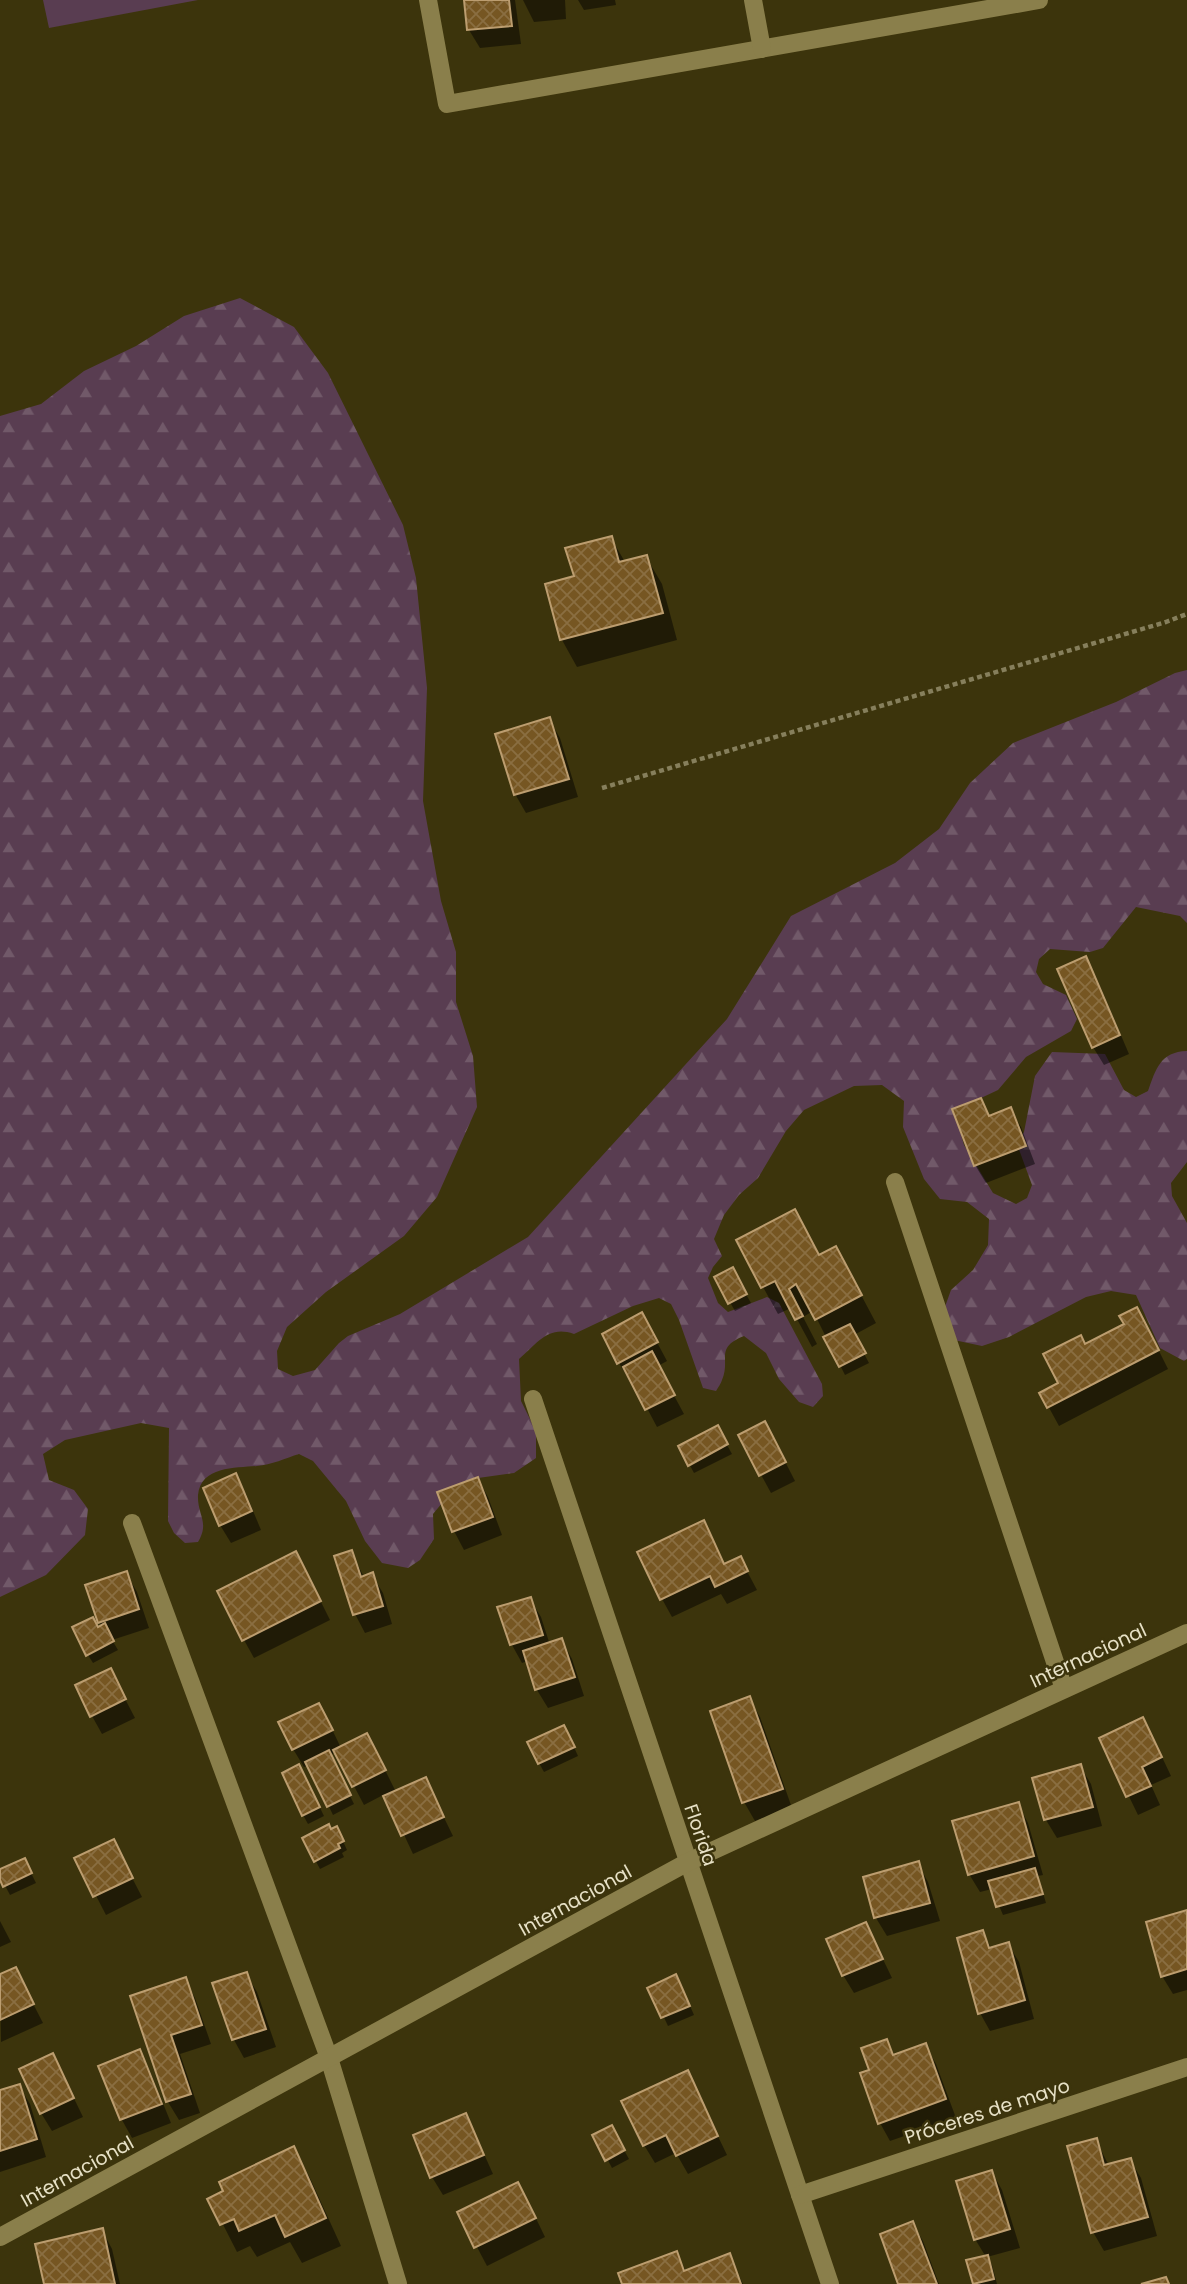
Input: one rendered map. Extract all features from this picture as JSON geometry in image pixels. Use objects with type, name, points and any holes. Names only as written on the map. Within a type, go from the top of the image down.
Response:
[{"type":"street","points":[[428,0],[447,104],[1039,0]]},
{"type":"street","points":[[753,0],[762,48]]},
{"type":"street","points":[[895,1182],[1064,1689]]},
{"type":"street","name":"Florida","points":[[533,1399],[830,2284]]},
{"type":"street","points":[[132,1523],[329,2058],[398,2284]]},
{"type":"street","name":"Internacional","points":[[0,2237],[688,1862],[1187,1633]]},
{"type":"street","name":"Próceres de mayo","points":[[800,2195],[1187,2067]]},
{"type":"path","points":[[602,788],[1187,614]]},
{"type":"green space","points":[[43,0],[198,0],[49,28]]},
{"type":"green space","points":[[240,298],[294,327],[328,373],[403,525],[416,578],[427,688],[423,801],[441,901],[456,952],[456,1002],[473,1056],[477,1107],[437,1197],[404,1236],[326,1292],[287,1327],[277,1351],[278,1369],[293,1376],[315,1370],[348,1336],[400,1314],[528,1237],[727,1019],[791,916],[895,863],[939,829],[970,783],[1013,743],[1187,670],[1187,923],[1180,916],[1136,907],[1103,948],[1090,952],[1050,949],[1039,959],[1036,972],[1043,984],[1066,995],[1077,1019],[1071,1031],[1026,1057],[998,1090],[964,1106],[960,1131],[964,1145],[993,1193],[1016,1204],[1027,1198],[1032,1185],[1017,1144],[1024,1132],[1035,1076],[1052,1052],[1105,1054],[1124,1090],[1136,1097],[1148,1091],[1160,1063],[1165,1058],[1187,1051],[1187,1162],[1171,1183],[1172,1196],[1187,1223],[1187,1359],[1184,1361],[1160,1348],[1136,1295],[1111,1291],[1086,1297],[1009,1337],[982,1346],[954,1340],[942,1315],[951,1290],[973,1270],[988,1245],[989,1219],[967,1202],[940,1199],[924,1179],[903,1127],[904,1101],[882,1085],[854,1086],[804,1110],[786,1131],[758,1178],[739,1195],[724,1215],[714,1239],[722,1256],[708,1278],[718,1303],[728,1312],[767,1297],[779,1303],[822,1384],[823,1396],[813,1407],[799,1402],[779,1379],[766,1353],[744,1336],[735,1340],[726,1350],[724,1373],[716,1391],[703,1388],[679,1320],[671,1304],[659,1298],[633,1306],[574,1334],[550,1334],[519,1359],[521,1401],[536,1431],[536,1458],[514,1473],[478,1478],[452,1491],[433,1514],[434,1539],[420,1560],[408,1568],[382,1563],[365,1541],[346,1501],[313,1461],[299,1454],[268,1464],[230,1468],[212,1474],[201,1486],[198,1495],[203,1524],[201,1535],[198,1542],[185,1543],[174,1533],[168,1521],[169,1428],[141,1423],[65,1440],[43,1454],[49,1480],[74,1490],[88,1509],[85,1535],[46,1575],[0,1597],[0,416],[41,404],[84,371],[136,346],[184,316]]},
{"type":"building","points":[[464,0],[509,0],[512,26],[467,30]]},
{"type":"building","points":[[612,536],[619,562],[647,555],[663,613],[560,640],[545,584],[574,576],[565,548]]},
{"type":"building","points":[[550,717],[569,779],[514,795],[495,734]]},
{"type":"building","points":[[1086,956],[1120,1035],[1092,1048],[1057,969]]},
{"type":"building","points":[[981,1098],[989,1116],[1011,1107],[1026,1146],[974,1166],[952,1109]]},
{"type":"building","points":[[795,1209],[819,1255],[836,1246],[862,1295],[815,1320],[796,1284],[789,1289],[803,1316],[795,1320],[775,1281],[761,1288],[736,1240]]},
{"type":"building","points":[[733,1267],[747,1294],[728,1304],[714,1277]]},
{"type":"building","points":[[1137,1307],[1159,1350],[1047,1408],[1039,1393],[1058,1383],[1043,1354],[1081,1335],[1085,1344],[1124,1324],[1119,1316]]},
{"type":"building","points":[[642,1312],[658,1342],[617,1364],[602,1334]]},
{"type":"building","points":[[850,1324],[866,1353],[839,1367],[823,1337]]},
{"type":"building","points":[[652,1351],[675,1395],[645,1410],[623,1367]]},
{"type":"building","points":[[765,1421],[786,1462],[759,1476],[738,1435]]},
{"type":"building","points":[[718,1425],[728,1444],[688,1466],[678,1446]]},
{"type":"building","points":[[236,1473],[252,1511],[219,1526],[203,1488]]},
{"type":"building","points":[[478,1477],[493,1517],[452,1532],[437,1492]]},
{"type":"building","points":[[704,1520],[724,1564],[741,1556],[748,1571],[715,1587],[710,1576],[660,1600],[637,1552]]},
{"type":"building","points":[[352,1550],[361,1577],[373,1572],[383,1606],[353,1615],[334,1556]]},
{"type":"building","points":[[296,1551],[321,1601],[242,1641],[217,1591]]},
{"type":"building","points":[[127,1571],[139,1609],[98,1623],[85,1585]]},
{"type":"building","points":[[531,1597],[543,1635],[510,1645],[497,1607]]},
{"type":"building","points":[[93,1617],[98,1627],[105,1623],[114,1641],[86,1656],[72,1627]]},
{"type":"building","points":[[562,1638],[575,1677],[535,1690],[523,1651]]},
{"type":"building","points":[[111,1668],[126,1699],[90,1717],[75,1685]]},
{"type":"building","points":[[750,1696],[783,1789],[742,1803],[710,1711]]},
{"type":"building","points":[[319,1703],[333,1730],[292,1750],[278,1722]]},
{"type":"building","points":[[1143,1717],[1162,1757],[1142,1767],[1151,1786],[1126,1797],[1099,1738]]},
{"type":"building","points":[[564,1725],[575,1747],[538,1764],[527,1742]]},
{"type":"building","points":[[367,1733],[386,1770],[352,1787],[333,1750]]},
{"type":"building","points":[[329,1750],[351,1795],[327,1807],[305,1762]]},
{"type":"building","points":[[299,1764],[320,1807],[302,1816],[282,1773]]},
{"type":"building","points":[[1081,1764],[1093,1807],[1044,1820],[1032,1778]]},
{"type":"building","points":[[426,1777],[444,1817],[401,1836],[383,1796]]},
{"type":"building","points":[[1019,1802],[1034,1856],[968,1875],[952,1821]]},
{"type":"building","points":[[329,1824],[331,1829],[337,1826],[344,1841],[338,1844],[340,1848],[314,1862],[302,1838]]},
{"type":"building","points":[[114,1839],[133,1878],[93,1897],[74,1858]]},
{"type":"building","points":[[25,1858],[32,1873],[3,1887],[0,1869]]},
{"type":"building","points":[[919,1861],[930,1903],[874,1918],[863,1877]]},
{"type":"building","points":[[1035,1868],[1043,1894],[996,1907],[988,1881]]},
{"type":"building","points":[[1187,1910],[1187,1969],[1161,1977],[1146,1922]]},
{"type":"building","points":[[866,1922],[883,1959],[842,1976],[826,1939]]},
{"type":"building","points":[[983,1930],[989,1948],[1009,1942],[1025,2000],[978,2014],[957,1938]]},
{"type":"building","points":[[16,1967],[34,2004],[0,2020],[0,1974]]},
{"type":"building","points":[[247,1972],[266,2029],[232,2040],[212,1983]]},
{"type":"building","points":[[676,1974],[690,2006],[661,2018],[647,1988]]},
{"type":"building","points":[[186,1977],[202,2025],[171,2035],[191,2094],[166,2102],[130,1996]]},
{"type":"building","points":[[887,2039],[893,2055],[926,2043],[946,2099],[878,2124],[860,2073],[869,2070],[861,2048]]},
{"type":"building","points":[[140,2049],[162,2104],[120,2120],[98,2066]]},
{"type":"building","points":[[53,2053],[74,2098],[40,2114],[19,2069]]},
{"type":"building","points":[[688,2070],[718,2136],[676,2156],[666,2135],[643,2146],[621,2101]]},
{"type":"building","points":[[20,2084],[37,2139],[0,2151],[0,2090]]},
{"type":"building","points":[[466,2113],[484,2155],[430,2178],[413,2135]]},
{"type":"building","points":[[612,2125],[625,2150],[605,2161],[592,2135]]},
{"type":"building","points":[[1097,2138],[1104,2165],[1131,2158],[1148,2217],[1091,2233],[1067,2146]]},
{"type":"building","points":[[294,2146],[326,2218],[285,2237],[275,2215],[239,2231],[234,2219],[220,2225],[207,2199],[223,2191],[219,2182]]},
{"type":"building","points":[[992,2170],[1010,2229],[974,2240],[956,2181]]},
{"type":"building","points":[[518,2182],[536,2218],[474,2248],[457,2212]]},
{"type":"building","points":[[913,2221],[937,2284],[898,2284],[880,2234]]},
{"type":"building","points":[[103,2228],[115,2284],[44,2284],[35,2244]]},
{"type":"building","points":[[677,2251],[684,2271],[730,2253],[741,2284],[622,2284],[618,2273]]},
{"type":"building","points":[[988,2255],[994,2279],[973,2284],[966,2260]]},
{"type":"building","points":[[1166,2277],[1169,2284],[1141,2284]]}]
